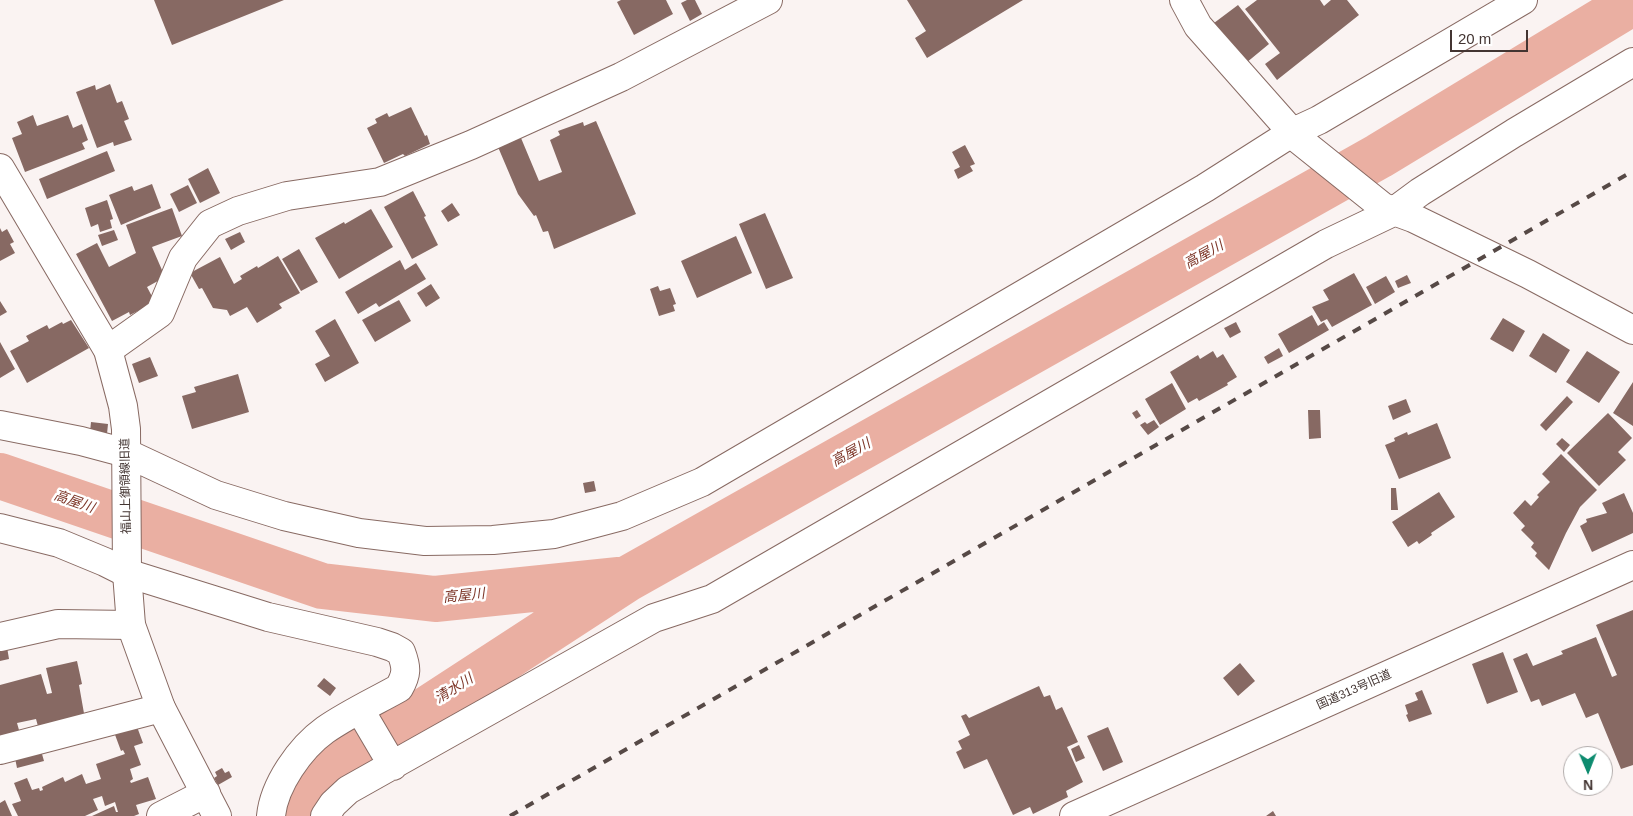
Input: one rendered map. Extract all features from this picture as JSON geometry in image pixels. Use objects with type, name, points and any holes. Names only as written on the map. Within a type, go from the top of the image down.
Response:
[{"type":"street","points":[[108,350],[160,313],[182,258],[210,224],[238,212],[288,196],[380,182],[471,145],[621,77],[768,0]]},
{"type":"street","points":[[1184,0],[1198,26],[1295,135],[1388,209],[1413,218],[1528,274],[1633,330]]},
{"type":"street","points":[[0,425],[82,441],[216,495],[284,516],[359,533],[425,541],[493,540],[554,534],[622,516],[702,482],[1523,0]]},
{"type":"street","points":[[325,816],[333,804],[348,790],[389,760],[654,618],[712,599],[1326,244],[1420,192],[1633,62]]},
{"type":"street","name":"福山上御領線旧道","points":[[0,168],[108,350],[123,406],[126,459],[127,567],[131,625],[161,708],[212,805]]},
{"type":"street","points":[[0,528],[59,543],[105,562],[127,567],[268,617],[377,642],[402,652],[406,664],[405,676],[399,688],[364,716],[324,731],[306,747],[284,777],[271,816]]},
{"type":"street","name":"国道313号旧道","points":[[1074,816],[1633,565]]},
{"type":"street","points":[[0,637],[58,624],[131,625]]},
{"type":"street","points":[[0,750],[161,708]]},
{"type":"street","points":[[364,716],[389,760]]},
{"type":"street","points":[[161,816],[212,805]]},
{"type":"building","points":[[154,0],[284,0],[172,45]]},
{"type":"building","points":[[621,0],[666,0],[673,14],[634,35],[617,2]]},
{"type":"building","points":[[687,0],[695,0],[702,14],[690,21],[681,3]]},
{"type":"building","points":[[907,0],[1023,0],[927,58],[915,38],[926,31]]},
{"type":"building","points":[[1257,0],[1320,0],[1324,6],[1331,0],[1347,0],[1359,15],[1277,80],[1265,64],[1280,53],[1245,9]]},
{"type":"building","points":[[1238,5],[1269,44],[1246,63],[1214,23]]},
{"type":"building","points":[[110,84],[117,103],[122,101],[129,119],[124,121],[132,140],[114,146],[113,142],[97,148],[76,92],[95,85],[96,90]]},
{"type":"building","points":[[411,107],[430,144],[405,156],[403,154],[384,163],[367,128],[377,123],[375,119],[387,113],[389,117]]},
{"type":"building","points":[[33,115],[37,126],[68,115],[73,128],[82,124],[88,140],[82,143],[85,149],[25,172],[12,138],[22,134],[17,122]]},
{"type":"building","points":[[596,121],[636,214],[554,249],[548,231],[543,232],[536,215],[534,216],[518,194],[498,147],[521,138],[539,181],[562,172],[550,140],[560,135],[558,131],[583,122],[584,126]]},
{"type":"building","points":[[965,145],[975,164],[970,166],[973,171],[958,179],[954,170],[960,167],[952,152]]},
{"type":"building","points":[[107,151],[115,171],[47,199],[39,179]]},
{"type":"building","points":[[208,168],[220,193],[200,203],[188,179]]},
{"type":"building","points":[[152,184],[161,208],[121,225],[109,195],[132,186],[134,191]]},
{"type":"building","points":[[188,185],[197,203],[179,212],[170,194]]},
{"type":"building","points":[[413,191],[438,245],[412,259],[384,207]]},
{"type":"building","points":[[107,200],[113,219],[110,220],[112,228],[100,232],[98,224],[91,227],[85,208]]},
{"type":"building","points":[[452,203],[460,215],[448,222],[441,211]]},
{"type":"building","points":[[172,208],[182,236],[152,247],[165,277],[147,287],[155,302],[130,315],[129,312],[112,321],[76,254],[97,243],[109,267],[136,253],[126,225]]},
{"type":"building","points":[[371,209],[393,247],[339,279],[315,238]]},
{"type":"building","points":[[765,213],[793,278],[766,289],[739,224]]},
{"type":"building","points":[[0,228],[2,232],[7,229],[14,242],[10,244],[15,253],[0,261]]},
{"type":"building","points":[[114,230],[118,240],[102,246],[98,235]]},
{"type":"building","points":[[240,232],[245,242],[231,250],[225,239]]},
{"type":"building","points":[[736,236],[752,273],[697,298],[681,261]]},
{"type":"building","points":[[299,249],[318,282],[301,291],[282,259]]},
{"type":"building","points":[[278,256],[300,293],[279,304],[282,308],[257,323],[247,307],[230,316],[227,310],[213,308],[202,288],[199,289],[190,273],[220,257],[234,284],[242,279],[240,276]]},
{"type":"building","points":[[400,260],[405,270],[416,263],[426,279],[379,307],[376,303],[358,314],[345,292]]},
{"type":"building","points":[[1354,273],[1372,305],[1332,327],[1327,319],[1321,322],[1312,307],[1329,300],[1323,290]]},
{"type":"building","points":[[1407,275],[1411,283],[1398,288],[1395,281]]},
{"type":"building","points":[[1386,276],[1395,292],[1375,304],[1366,287]]},
{"type":"building","points":[[431,284],[440,298],[426,307],[417,293]]},
{"type":"building","points":[[658,286],[660,291],[670,288],[676,304],[673,305],[675,311],[659,316],[650,289]]},
{"type":"building","points":[[399,300],[411,321],[375,342],[362,320]]},
{"type":"building","points":[[0,301],[7,312],[0,316]]},
{"type":"building","points":[[1312,315],[1318,326],[1324,322],[1329,330],[1289,353],[1278,334]]},
{"type":"building","points":[[1503,318],[1525,331],[1513,352],[1490,339]]},
{"type":"building","points":[[335,319],[359,363],[325,382],[315,364],[330,356],[315,331]]},
{"type":"building","points":[[71,320],[89,348],[27,383],[10,351],[29,341],[26,336],[47,325],[49,329],[62,322],[63,324]]},
{"type":"building","points":[[1236,322],[1241,332],[1230,338],[1224,328]]},
{"type":"building","points":[[1543,333],[1570,350],[1556,373],[1529,356]]},
{"type":"building","points":[[0,342],[15,369],[0,378]]},
{"type":"building","points":[[1279,348],[1283,356],[1268,364],[1264,357]]},
{"type":"building","points":[[1213,351],[1217,358],[1223,354],[1237,377],[1227,383],[1228,385],[1199,401],[1197,398],[1188,403],[1170,372],[1198,355],[1200,359]]},
{"type":"building","points":[[1587,351],[1620,372],[1599,403],[1566,382]]},
{"type":"building","points":[[150,357],[158,376],[139,383],[132,364]]},
{"type":"building","points":[[238,374],[249,412],[192,429],[182,396],[196,392],[194,387]]},
{"type":"building","points":[[1633,382],[1633,426],[1613,413]]},
{"type":"building","points":[[1172,383],[1186,409],[1160,425],[1145,399]]},
{"type":"building","points":[[1567,396],[1573,402],[1546,431],[1540,425]]},
{"type":"building","points":[[1406,399],[1411,412],[1393,420],[1388,406]]},
{"type":"building","points":[[1137,410],[1141,416],[1136,419],[1132,413]]},
{"type":"building","points":[[1308,410],[1320,410],[1321,438],[1309,439]]},
{"type":"building","points":[[1608,413],[1632,438],[1618,452],[1626,460],[1599,486],[1567,453]]},
{"type":"building","points":[[1154,420],[1159,427],[1148,435],[1140,425]]},
{"type":"building","points":[[91,422],[108,424],[107,434],[90,432]]},
{"type":"building","points":[[1437,423],[1451,458],[1399,479],[1385,445],[1395,441],[1394,438],[1407,432],[1408,435]]},
{"type":"building","points":[[1562,438],[1570,445],[1564,452],[1556,444]]},
{"type":"building","points":[[1561,454],[1597,490],[1580,507],[1549,570],[1535,556],[1537,553],[1531,547],[1534,543],[1521,530],[1525,526],[1513,513],[1525,500],[1531,506],[1539,497],[1537,495],[1550,482],[1542,474]]},
{"type":"building","points":[[594,481],[596,491],[585,493],[583,483]]},
{"type":"building","points":[[1391,488],[1396,488],[1398,510],[1391,510]]},
{"type":"building","points":[[1439,492],[1455,517],[1431,533],[1432,535],[1419,544],[1417,541],[1408,547],[1392,522]]},
{"type":"building","points":[[1624,493],[1633,513],[1633,533],[1592,552],[1580,526],[1587,522],[1586,519],[1607,513],[1602,503]]},
{"type":"building","points":[[1633,610],[1633,765],[1621,769],[1598,713],[1586,718],[1575,693],[1542,706],[1539,699],[1531,702],[1513,659],[1527,653],[1533,666],[1563,654],[1561,651],[1596,637],[1612,677],[1617,675],[1596,625]]},
{"type":"building","points":[[7,647],[9,659],[0,661],[0,648]]},
{"type":"building","points":[[1503,652],[1518,692],[1487,704],[1472,664]]},
{"type":"building","points":[[77,661],[82,684],[79,685],[85,719],[39,730],[36,719],[17,723],[21,737],[0,742],[0,685],[41,674],[47,694],[52,693],[46,668]]},
{"type":"building","points":[[1240,663],[1255,681],[1238,696],[1223,678]]},
{"type":"building","points":[[324,678],[336,688],[330,696],[317,686]]},
{"type":"building","points":[[1039,686],[1044,697],[1050,695],[1056,710],[1062,707],[1078,742],[1067,747],[1083,782],[1066,791],[1068,797],[1033,814],[1030,807],[1013,815],[987,759],[964,769],[956,752],[962,749],[958,741],[970,735],[961,716],[966,714],[969,718]]},
{"type":"building","points":[[1422,690],[1432,714],[1409,722],[1405,705],[1418,700],[1415,693]]},
{"type":"building","points":[[136,724],[143,743],[134,746],[141,765],[130,769],[133,779],[130,781],[131,783],[148,777],[156,799],[136,805],[139,814],[134,816],[92,816],[114,806],[116,812],[118,812],[115,802],[105,806],[102,796],[93,799],[98,810],[85,816],[18,816],[12,804],[21,801],[14,783],[27,778],[32,790],[39,788],[40,791],[43,790],[42,787],[63,777],[65,782],[82,774],[86,784],[101,779],[96,764],[125,754],[123,750],[121,751],[114,732]]},
{"type":"building","points":[[1108,727],[1123,762],[1103,771],[1087,736]]},
{"type":"building","points":[[1079,745],[1085,758],[1076,762],[1071,749]]},
{"type":"building","points":[[40,747],[44,761],[17,768],[14,753]]},
{"type":"building","points":[[222,768],[225,773],[229,771],[232,777],[218,785],[214,778],[217,776],[215,772]]},
{"type":"building","points":[[5,800],[12,816],[0,816],[0,803]]},
{"type":"building","points":[[1273,811],[1276,816],[1266,816]]},
{"type":"waterway","name":"高屋川","points":[[300,816],[308,793],[330,768],[395,730],[627,579],[1379,156],[1633,2]]},
{"type":"waterway","name":"高屋川","points":[[0,476],[322,586],[435,599],[619,580]]},
{"type":"railway","points":[[510,816],[1633,171]]},
{"type":"water label","name":"清水川","points":[[454,689]]}]
